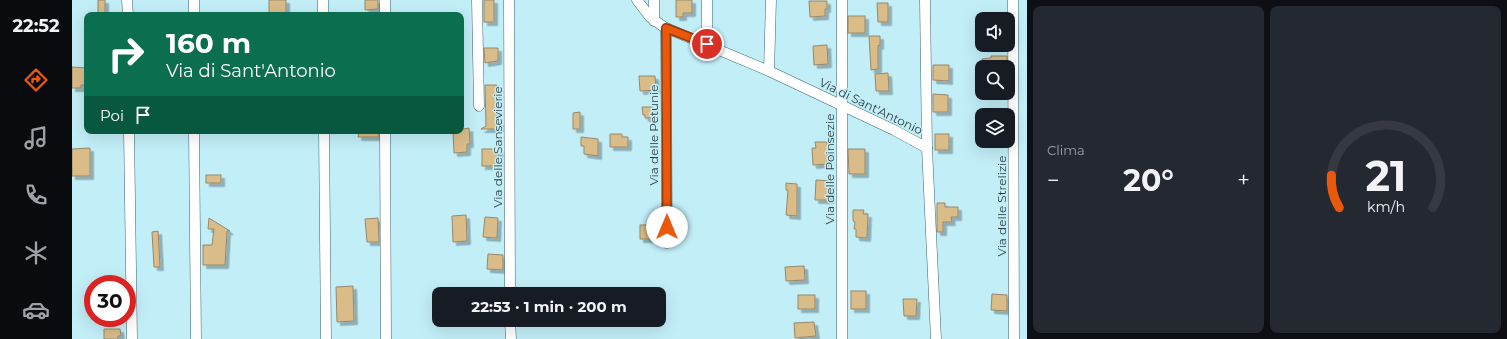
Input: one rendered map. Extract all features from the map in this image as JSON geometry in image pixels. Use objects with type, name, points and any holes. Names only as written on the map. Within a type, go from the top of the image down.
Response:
[{"type":"street","points":[[127,0],[128,12]]},
{"type":"street","points":[[194,0],[194,12]]},
{"type":"street","points":[[323,0],[323,12]]},
{"type":"street","points":[[385,0],[385,12]]},
{"type":"street","points":[[477,0],[479,106]]},
{"type":"street","name":"Via delle Sansevierie","points":[[509,0],[510,287]]},
{"type":"street","name":"Via di Sant'Antonio","points":[[636,0],[654,21],[666,28],[769,71],[894,130],[927,148],[936,339]]},
{"type":"street","points":[[654,0],[654,21]]},
{"type":"street","points":[[707,0],[707,44]]},
{"type":"street","points":[[769,71],[771,0]]},
{"type":"street","name":"Via delle Poinsezie","points":[[842,0],[842,339]]},
{"type":"street","points":[[926,0],[927,148]]},
{"type":"street","name":"Via delle Strelizie","points":[[1013,0],[1014,339]]},
{"type":"street","name":"Via delle Petunie","points":[[666,28],[667,243]]},
{"type":"street","points":[[129,134],[132,339]]},
{"type":"street","points":[[194,134],[196,339]]},
{"type":"street","points":[[324,134],[326,339]]},
{"type":"street","points":[[385,134],[386,339]]},
{"type":"street","points":[[510,327],[510,339]]},
{"type":"building","points":[[98,0],[105,0],[105,12],[98,12]]},
{"type":"building","points":[[269,0],[286,0],[286,12],[269,12]]},
{"type":"building","points":[[365,0],[378,0],[378,9],[365,10]]},
{"type":"building","points":[[484,0],[494,0],[494,22],[484,22]]},
{"type":"building","points":[[676,0],[692,0],[692,13],[683,13],[683,17],[676,17]]},
{"type":"building","points":[[809,1],[827,1],[825,16],[810,17]]},
{"type":"building","points":[[877,3],[888,3],[888,22],[878,22]]},
{"type":"building","points":[[848,16],[865,16],[865,33],[848,33]]},
{"type":"building","points":[[869,36],[880,36],[880,46],[878,45],[878,69],[871,70]]},
{"type":"building","points":[[827,45],[828,64],[814,65],[813,46]]},
{"type":"building","points":[[484,48],[498,48],[498,61],[485,63]]},
{"type":"building","points":[[991,56],[1007,56],[1007,60],[982,60],[991,58]]},
{"type":"building","points":[[933,65],[949,65],[949,81],[933,80]]},
{"type":"building","points":[[72,67],[84,68],[84,85],[81,85],[81,88],[72,88]]},
{"type":"building","points":[[888,73],[889,91],[876,91],[875,74]]},
{"type":"building","points":[[639,76],[655,76],[656,90],[640,91]]},
{"type":"building","points":[[485,85],[497,85],[497,123],[500,122],[500,129],[481,129],[486,126]]},
{"type":"building","points":[[933,94],[948,95],[948,112],[933,112]]},
{"type":"building","points":[[642,107],[653,107],[653,118],[645,118]]},
{"type":"building","points":[[580,112],[580,129],[573,129],[573,113]]},
{"type":"building","points":[[469,128],[470,144],[467,144],[467,152],[454,153],[453,134],[464,134],[464,129]]},
{"type":"building","points":[[358,134],[378,134],[379,137],[358,137]]},
{"type":"building","points":[[610,134],[622,134],[622,137],[628,137],[628,147],[610,147]]},
{"type":"building","points":[[935,134],[949,134],[949,150],[935,150]]},
{"type":"building","points":[[581,137],[598,139],[598,156],[584,154],[584,146],[581,146]]},
{"type":"building","points":[[815,142],[827,142],[829,164],[813,165],[812,148],[816,148]]},
{"type":"building","points":[[90,148],[90,176],[72,176],[72,149]]},
{"type":"building","points":[[482,149],[499,149],[499,166],[482,166]]},
{"type":"building","points":[[848,149],[865,149],[865,174],[849,174]]},
{"type":"building","points":[[206,175],[221,175],[221,183],[206,183]]},
{"type":"building","points":[[816,180],[831,181],[830,200],[815,200]]},
{"type":"building","points":[[786,183],[797,184],[797,216],[786,215],[788,190],[786,190]]},
{"type":"building","points":[[937,203],[945,203],[945,207],[958,207],[958,217],[951,217],[952,222],[943,222],[943,232],[937,232]]},
{"type":"building","points":[[853,210],[864,210],[863,214],[868,214],[867,238],[856,237],[856,229],[854,229],[855,222],[853,221]]},
{"type":"building","points":[[466,215],[467,241],[453,242],[452,216]]},
{"type":"building","points":[[485,217],[498,218],[497,238],[483,237]]},
{"type":"building","points":[[209,218],[230,231],[227,231],[225,265],[203,265],[203,245],[212,245],[214,229],[208,229]]},
{"type":"building","points":[[378,218],[379,242],[367,242],[365,219]]},
{"type":"building","points":[[640,225],[650,225],[650,239],[640,239]]},
{"type":"building","points":[[158,231],[160,267],[154,267],[152,232]]},
{"type":"building","points":[[488,254],[503,255],[503,270],[487,269]]},
{"type":"building","points":[[804,266],[805,280],[786,281],[785,267]]},
{"type":"building","points":[[353,286],[354,321],[337,322],[336,287]]},
{"type":"building","points":[[851,291],[866,291],[866,309],[851,309]]},
{"type":"building","points":[[992,294],[1007,295],[1007,311],[991,310]]},
{"type":"building","points":[[798,295],[815,295],[815,309],[798,309]]},
{"type":"building","points":[[903,299],[917,299],[916,316],[904,316]]},
{"type":"building","points":[[814,322],[816,336],[795,338],[794,323]]},
{"type":"building","points":[[104,329],[120,329],[121,336],[118,336],[118,339],[104,339]]},
{"type":"route","points":[[667,227],[666,28],[707,44]]}]
